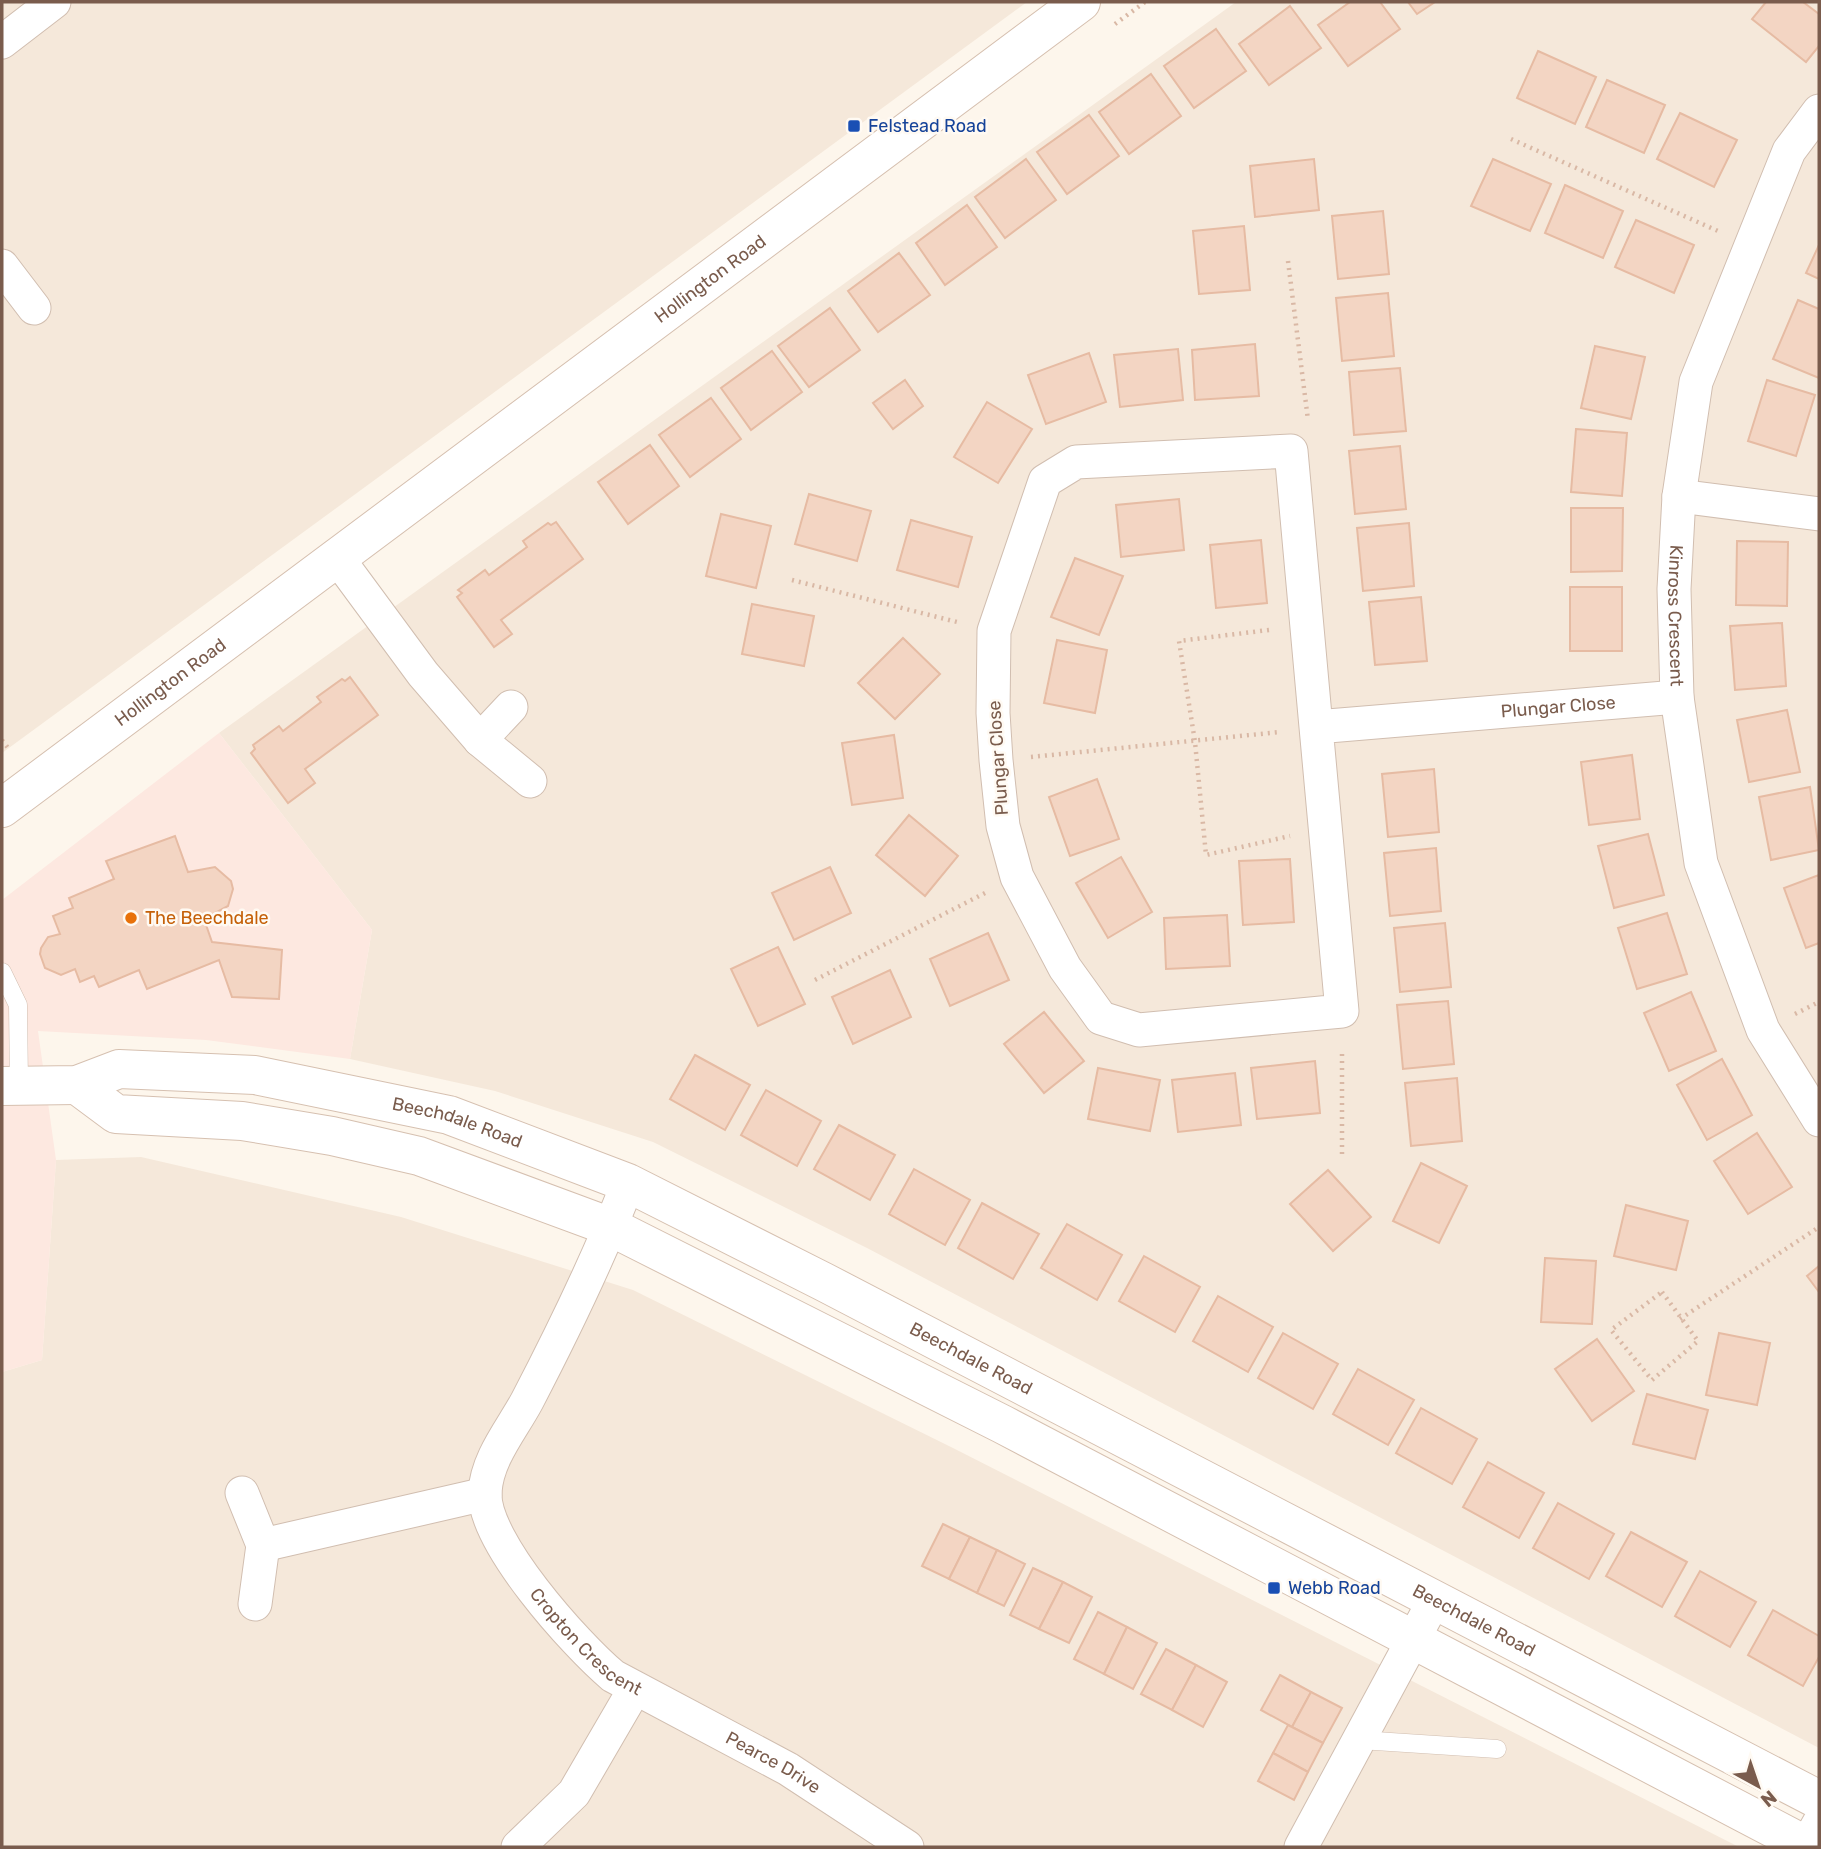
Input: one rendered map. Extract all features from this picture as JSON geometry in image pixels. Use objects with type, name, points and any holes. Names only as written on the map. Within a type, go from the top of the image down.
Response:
[{"type":"street","points":[[2,43],[54,2]]},
{"type":"street","name":"Hollington Road","points":[[2,808],[1081,2]]},
{"type":"street","name":"Kinross Crescent","points":[[1819,111],[1789,150],[1696,382],[1679,496],[1674,589],[1677,697],[1701,863],[1762,1030],[1819,1121]]},
{"type":"street","points":[[2,267],[34,308]]},
{"type":"street","points":[[1291,451],[1342,1011]]},
{"type":"street","name":"Plungar Close","points":[[1291,451],[1076,462],[1045,481],[994,631],[993,713],[996,760],[1003,826],[1017,877],[1065,968],[1101,1018],[1139,1030],[1342,1011]]},
{"type":"street","points":[[1679,496],[1819,514]]},
{"type":"street","points":[[336,556],[423,674],[480,740],[530,781]]},
{"type":"street","name":"Plungar Close","points":[[1316,727],[1677,697]]},
{"type":"street","points":[[480,740],[511,707]]},
{"type":"street","name":"Beechdale Road","points":[[10,1086],[78,1085],[119,1069],[255,1075],[449,1115],[628,1184],[1435,1599],[1819,1800]]},
{"type":"street","points":[[78,1085],[116,1114],[242,1121],[332,1136],[419,1156],[611,1227],[1002,1424],[1415,1640],[1812,1839]]},
{"type":"street","points":[[263,1545],[485,1494],[495,1456],[526,1402],[611,1227],[628,1184]]},
{"type":"street","points":[[243,1493],[263,1545],[255,1604]]},
{"type":"street","name":"Cropton Crescent","points":[[485,1494],[490,1519],[542,1602],[593,1660],[634,1690],[573,1793],[517,1847]]},
{"type":"street","points":[[1301,1847],[1435,1599]]},
{"type":"street","name":"Pearce Drive","points":[[634,1690],[788,1769],[907,1847]]},
{"type":"lane","points":[[2,972],[19,1005],[10,1086]]},
{"type":"lane","points":[[1360,1740],[1497,1749]]},
{"type":"path","points":[[1511,139],[1749,245]]},
{"type":"path","points":[[1288,261],[1310,431],[1291,451]]},
{"type":"path","points":[[792,580],[994,631]]},
{"type":"path","points":[[1307,626],[1179,641],[1195,742],[1206,855],[1325,829]]},
{"type":"path","points":[[996,760],[1195,742],[1316,727]]},
{"type":"path","points":[[2,740],[8,748]]},
{"type":"path","points":[[815,980],[1017,877]]},
{"type":"path","points":[[1342,1011],[1342,1154]]},
{"type":"path","points":[[1679,1319],[1819,1227]]},
{"type":"path","points":[[1662,1292],[1679,1319],[1698,1341],[1652,1380],[1611,1331],[1662,1292]]},
{"type":"shaded area","points":[[2,2],[1027,2],[2,753]]},
{"type":"shaded area","points":[[1236,2],[1819,2],[1819,1748],[867,1248],[653,1142],[495,1091],[350,1059],[372,930],[219,733]]},
{"type":"shaded area","points":[[219,733],[372,930],[350,1059],[206,1040],[38,1031],[56,1160],[42,1360],[2,1372],[2,900]]},
{"type":"shaded area","points":[[141,1157],[401,1217],[633,1290],[953,1448],[1739,1847],[2,1847],[2,1372],[42,1360],[56,1160]]},
{"type":"building","points":[[1350,2],[1380,2],[1400,29],[1348,66],[1318,25]]},
{"type":"building","points":[[1408,2],[1435,2],[1417,14]]},
{"type":"building","points":[[1766,2],[1803,2],[1819,14],[1819,46],[1806,62],[1752,19]]},
{"type":"building","points":[[1290,6],[1321,48],[1269,85],[1239,44]]},
{"type":"building","points":[[1216,29],[1246,71],[1194,108],[1164,66]]},
{"type":"building","points":[[1538,51],[1596,77],[1575,124],[1517,98]]},
{"type":"building","points":[[1151,74],[1181,116],[1129,154],[1099,112]]},
{"type":"building","points":[[1607,80],[1665,105],[1644,153],[1586,127]]},
{"type":"building","points":[[1680,113],[1737,140],[1714,187],[1657,159]]},
{"type":"building","points":[[1089,115],[1119,156],[1067,194],[1037,152]]},
{"type":"building","points":[[1026,159],[1056,200],[1005,238],[975,197]]},
{"type":"building","points":[[1314,159],[1319,210],[1255,217],[1250,166]]},
{"type":"building","points":[[1493,159],[1551,184],[1530,231],[1471,206]]},
{"type":"building","points":[[1565,185],[1623,211],[1603,258],[1545,233]]},
{"type":"building","points":[[967,205],[997,247],[945,285],[916,243]]},
{"type":"building","points":[[1383,211],[1389,274],[1338,279],[1332,216]]},
{"type":"building","points":[[1636,220],[1694,245],[1674,293],[1615,267]]},
{"type":"building","points":[[1244,226],[1250,290],[1199,294],[1193,231]]},
{"type":"building","points":[[1819,245],[1819,279],[1806,273]]},
{"type":"building","points":[[899,253],[930,295],[878,332],[848,291]]},
{"type":"building","points":[[1388,293],[1394,356],[1342,361],[1336,298]]},
{"type":"building","points":[[1798,300],[1819,309],[1819,378],[1773,359]]},
{"type":"building","points":[[830,308],[860,350],[809,387],[778,346]]},
{"type":"building","points":[[1255,344],[1259,396],[1195,400],[1192,350]]},
{"type":"building","points":[[1595,346],[1645,357],[1631,419],[1581,408]]},
{"type":"building","points":[[1178,349],[1183,400],[1120,407],[1114,355]]},
{"type":"building","points":[[772,351],[802,392],[751,430],[721,388]]},
{"type":"building","points":[[1089,353],[1106,402],[1046,424],[1028,375]]},
{"type":"building","points":[[1400,368],[1406,431],[1354,435],[1349,372]]},
{"type":"building","points":[[905,380],[923,406],[893,429],[873,403]]},
{"type":"building","points":[[1767,380],[1815,395],[1796,456],[1748,441]]},
{"type":"building","points":[[711,398],[741,439],[690,477],[659,435]]},
{"type":"building","points":[[987,402],[1032,429],[998,483],[954,457]]},
{"type":"building","points":[[1576,429],[1627,433],[1622,496],[1571,492]]},
{"type":"building","points":[[650,445],[679,486],[628,524],[598,482]]},
{"type":"building","points":[[1400,446],[1406,509],[1355,514],[1349,451]]},
{"type":"building","points":[[809,494],[871,511],[857,561],[795,544]]},
{"type":"building","points":[[1179,499],[1184,550],[1121,557],[1116,505]]},
{"type":"building","points":[[1571,508],[1623,508],[1622,571],[1571,572]]},
{"type":"building","points":[[721,514],[771,526],[756,588],[706,576]]},
{"type":"building","points":[[911,520],[972,537],[958,587],[897,570]]},
{"type":"building","points":[[556,522],[583,559],[501,620],[512,634],[494,647],[457,597],[462,593],[458,590],[485,570],[489,575],[527,547],[523,541],[548,523],[551,525]]},
{"type":"building","points":[[1409,523],[1414,586],[1363,591],[1357,528]]},
{"type":"building","points":[[1261,540],[1267,603],[1216,608],[1210,545]]},
{"type":"building","points":[[1737,541],[1788,542],[1787,606],[1736,605]]},
{"type":"building","points":[[1075,558],[1123,576],[1099,635],[1051,617]]},
{"type":"building","points":[[1570,587],[1622,587],[1622,651],[1570,651]]},
{"type":"building","points":[[1421,597],[1427,661],[1375,665],[1369,602]]},
{"type":"building","points":[[752,604],[814,616],[804,666],[742,654]]},
{"type":"building","points":[[1782,623],[1786,686],[1735,690],[1730,626]]},
{"type":"building","points":[[903,638],[940,674],[895,719],[858,683]]},
{"type":"building","points":[[1057,640],[1107,650],[1095,713],[1044,703]]},
{"type":"building","points":[[350,677],[378,715],[305,769],[315,783],[288,803],[251,753],[255,749],[253,745],[279,726],[283,731],[321,702],[317,697],[342,679],[345,681]]},
{"type":"building","points":[[1787,710],[1800,772],[1749,782],[1737,720]]},
{"type":"building","points":[[894,735],[903,798],[852,805],[842,743]]},
{"type":"building","points":[[1632,755],[1640,819],[1589,825],[1581,762]]},
{"type":"building","points":[[1434,769],[1439,832],[1388,837],[1382,774]]},
{"type":"building","points":[[1097,779],[1119,839],[1070,856],[1049,797]]},
{"type":"building","points":[[1810,787],[1819,850],[1771,860],[1759,797]]},
{"type":"building","points":[[909,815],[958,856],[925,896],[876,855]]},
{"type":"building","points":[[1648,834],[1664,895],[1614,908],[1598,846]]},
{"type":"building","name":"The Beechdale","points":[[175,836],[188,872],[215,867],[231,881],[233,889],[228,906],[204,919],[212,942],[282,950],[279,999],[232,997],[219,960],[147,989],[139,970],[99,987],[94,976],[80,982],[75,969],[61,975],[45,968],[40,954],[41,948],[48,937],[60,934],[53,916],[73,908],[69,898],[114,879],[106,861]]},
{"type":"building","points":[[1436,848],[1441,911],[1390,916],[1384,853]]},
{"type":"building","points":[[1121,857],[1152,912],[1108,938],[1076,883]]},
{"type":"building","points":[[1290,859],[1294,922],[1243,925],[1239,861]]},
{"type":"building","points":[[830,867],[851,913],[794,940],[772,893]]},
{"type":"building","points":[[1819,875],[1819,943],[1806,948],[1784,888]]},
{"type":"building","points":[[1667,913],[1687,974],[1637,989],[1618,928]]},
{"type":"building","points":[[1227,915],[1230,966],[1166,969],[1164,918]]},
{"type":"building","points":[[1445,923],[1451,987],[1400,992],[1394,928]]},
{"type":"building","points":[[988,933],[1009,980],[950,1006],[930,959]]},
{"type":"building","points":[[778,947],[805,1004],[758,1026],[731,969]]},
{"type":"building","points":[[890,970],[911,1017],[853,1044],[832,997]]},
{"type":"building","points":[[1691,992],[1716,1051],[1669,1071],[1644,1013]]},
{"type":"building","points":[[1448,1001],[1454,1064],[1403,1069],[1397,1005]]},
{"type":"building","points":[[1044,1012],[1084,1061],[1044,1093],[1004,1044]]},
{"type":"building","points":[[695,1055],[750,1085],[725,1130],[670,1099]]},
{"type":"building","points":[[1722,1059],[1752,1115],[1707,1140],[1677,1085]]},
{"type":"building","points":[[1315,1061],[1320,1113],[1257,1119],[1251,1068]]},
{"type":"building","points":[[1098,1068],[1160,1080],[1150,1131],[1088,1119]]},
{"type":"building","points":[[1235,1073],[1241,1125],[1178,1132],[1172,1080]]},
{"type":"building","points":[[1457,1078],[1462,1141],[1411,1146],[1405,1083]]},
{"type":"building","points":[[766,1090],[821,1121],[797,1166],[741,1135]]},
{"type":"building","points":[[839,1125],[895,1155],[870,1200],[814,1169]]},
{"type":"building","points":[[1757,1133],[1792,1187],[1748,1214],[1714,1161]]},
{"type":"building","points":[[1421,1163],[1467,1186],[1439,1243],[1393,1221]]},
{"type":"building","points":[[914,1169],[970,1200],[945,1245],[889,1214]]},
{"type":"building","points":[[1328,1170],[1371,1217],[1333,1251],[1290,1204]]},
{"type":"building","points":[[982,1203],[1039,1234],[1013,1279],[958,1248]]},
{"type":"building","points":[[1626,1205],[1688,1221],[1676,1270],[1614,1256]]},
{"type":"building","points":[[1067,1224],[1122,1255],[1097,1300],[1041,1268]]},
{"type":"building","points":[[1144,1256],[1200,1287],[1175,1332],[1119,1301]]},
{"type":"building","points":[[1545,1258],[1596,1261],[1592,1324],[1541,1322]]},
{"type":"building","points":[[1819,1266],[1819,1292],[1807,1276]]},
{"type":"building","points":[[1218,1296],[1273,1327],[1248,1372],[1193,1341]]},
{"type":"building","points":[[1283,1333],[1338,1364],[1313,1409],[1258,1378]]},
{"type":"building","points":[[1719,1333],[1770,1343],[1757,1405],[1706,1395]]},
{"type":"building","points":[[1597,1339],[1634,1391],[1592,1421],[1555,1369]]},
{"type":"building","points":[[1358,1369],[1414,1400],[1388,1445],[1333,1414]]},
{"type":"building","points":[[1647,1394],[1708,1410],[1695,1459],[1633,1444]]},
{"type":"building","points":[[1421,1408],[1477,1439],[1452,1484],[1396,1453]]},
{"type":"building","points":[[1488,1462],[1544,1493],[1519,1538],[1463,1507]]},
{"type":"building","points":[[1558,1503],[1614,1534],[1589,1579],[1533,1548]]},
{"type":"building","points":[[943,1524],[970,1537],[949,1579],[922,1566]]},
{"type":"building","points":[[1631,1532],[1687,1562],[1662,1607],[1606,1576]]},
{"type":"building","points":[[970,1537],[997,1550],[977,1593],[949,1579]]},
{"type":"building","points":[[997,1550],[1025,1564],[1004,1606],[977,1593]]},
{"type":"building","points":[[1033,1568],[1063,1582],[1039,1629],[1010,1615]]},
{"type":"building","points":[[1700,1571],[1756,1602],[1730,1647],[1675,1616]]},
{"type":"building","points":[[1063,1582],[1092,1597],[1069,1643],[1039,1629]]},
{"type":"building","points":[[1773,1610],[1819,1636],[1819,1657],[1803,1686],[1748,1655]]},
{"type":"building","points":[[1098,1612],[1127,1627],[1104,1674],[1074,1659]]},
{"type":"building","points":[[1127,1627],[1157,1643],[1133,1689],[1104,1674]]},
{"type":"building","points":[[1166,1649],[1196,1665],[1172,1710],[1141,1694]]},
{"type":"building","points":[[1196,1665],[1227,1682],[1203,1727],[1172,1710]]},
{"type":"building","points":[[1280,1675],[1311,1692],[1292,1727],[1261,1710]]},
{"type":"building","points":[[1311,1692],[1342,1708],[1323,1743],[1292,1727]]},
{"type":"building","points":[[1288,1725],[1323,1743],[1308,1772],[1273,1753]]},
{"type":"building","points":[[1273,1753],[1308,1772],[1294,1800],[1258,1781]]},
{"type":"place","name":"Felstead Road","points":[[854,126]]},
{"type":"place","name":"The Beechdale","points":[[131,918]]},
{"type":"place","name":"Webb Road","points":[[1274,1588]]}]
